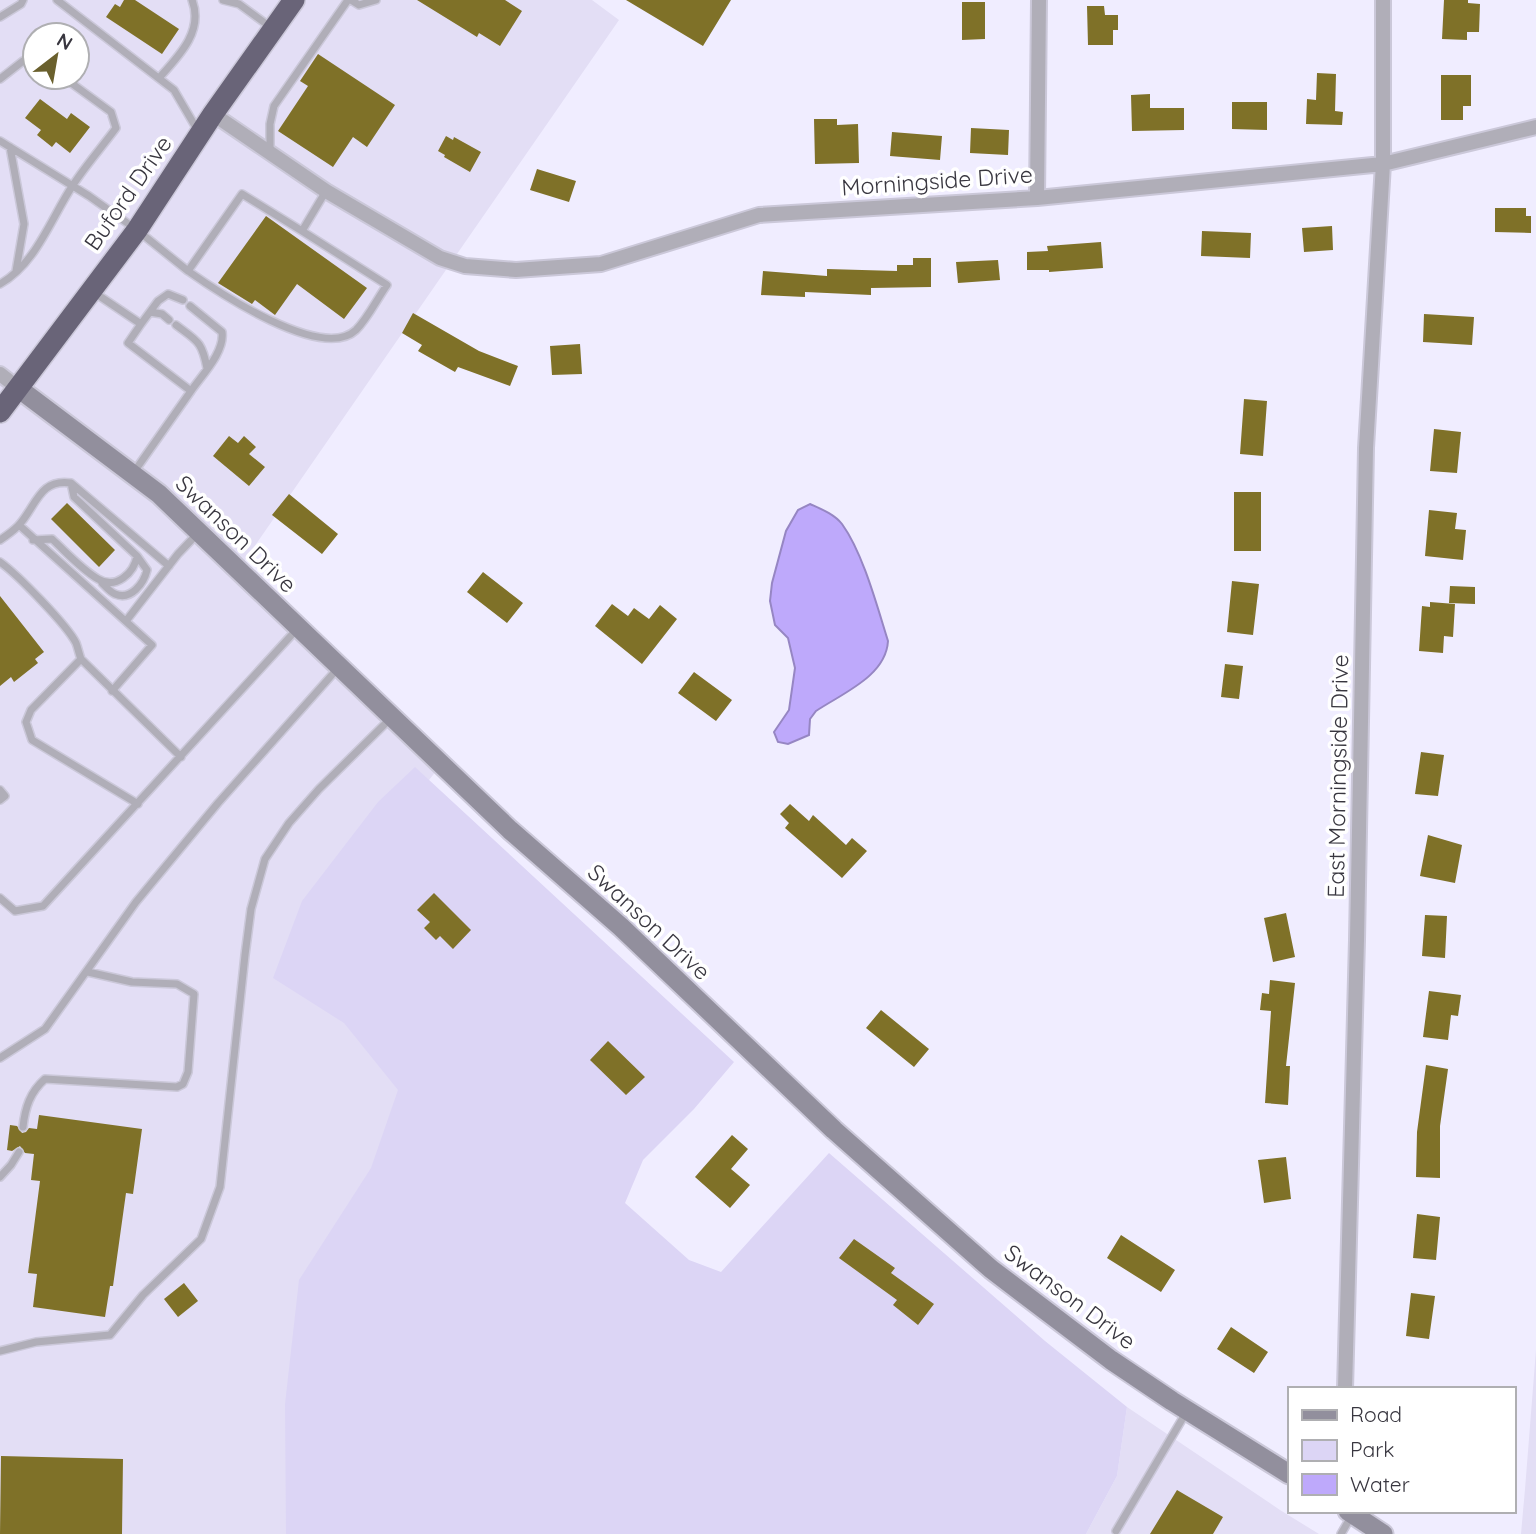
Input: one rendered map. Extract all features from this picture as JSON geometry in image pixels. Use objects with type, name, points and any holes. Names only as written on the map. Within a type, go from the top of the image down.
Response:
[{"type":"highway","name":"Buford Drive","points":[[0,412],[137,230],[213,114],[294,0]]},
{"type":"street","points":[[1037,198],[1039,0]]},
{"type":"street","name":"East Morningside Drive","points":[[1345,1387],[1358,926],[1366,448],[1383,164],[1382,0]]},
{"type":"street","points":[[213,114],[326,191]]},
{"type":"street","name":"Morningside Drive","points":[[326,191],[440,258],[465,266],[516,270],[601,264],[759,215],[1037,198],[1383,164],[1536,127]]},
{"type":"street","name":"Swanson Drive","points":[[0,374],[133,473],[199,532],[510,830],[621,927],[911,1200],[1045,1311],[1111,1360],[1288,1473]]},
{"type":"street","points":[[1352,1513],[1383,1534]]},
{"type":"lane","points":[[0,17],[23,0]]},
{"type":"lane","points":[[57,0],[174,90],[200,134]]},
{"type":"lane","points":[[159,78],[193,34],[196,11],[191,0]]},
{"type":"lane","points":[[223,0],[239,4],[273,29]]},
{"type":"lane","points":[[271,153],[270,124],[274,106],[350,0],[359,5],[376,0]]},
{"type":"lane","points":[[0,79],[21,63]]},
{"type":"lane","points":[[0,284],[15,275],[49,228],[73,186],[116,128],[111,112],[83,91]]},
{"type":"lane","points":[[0,141],[137,230],[188,271],[253,313],[293,331],[331,338],[354,331],[387,285],[243,194],[188,271]]},
{"type":"lane","points":[[10,147],[24,224],[15,275]]},
{"type":"lane","points":[[302,231],[326,191]]},
{"type":"lane","points":[[91,291],[141,324]]},
{"type":"lane","points":[[183,300],[168,294],[158,301],[128,343],[191,391]]},
{"type":"lane","points":[[133,473],[222,344],[222,332],[190,306]]},
{"type":"lane","points":[[149,312],[162,314],[198,342],[204,349],[207,368]]},
{"type":"lane","points":[[0,540],[19,525],[45,489],[60,481],[71,483],[169,566]]},
{"type":"lane","points":[[33,540],[52,539],[115,594],[124,595],[136,590],[145,580],[147,570],[137,556],[74,497],[71,483]]},
{"type":"lane","points":[[19,525],[152,645],[112,691]]},
{"type":"lane","points":[[126,621],[199,532]]},
{"type":"lane","points":[[98,580],[110,583],[123,579],[132,571],[137,556]]},
{"type":"lane","points":[[0,562],[14,572],[63,626],[75,641],[81,659],[181,757]]},
{"type":"lane","points":[[0,898],[15,911],[43,906],[299,628]]},
{"type":"lane","points":[[81,659],[31,710],[26,722],[32,740],[138,804]]},
{"type":"lane","points":[[0,1058],[45,1029],[152,882],[339,667]]},
{"type":"lane","points":[[0,1351],[36,1342],[110,1335],[143,1295],[201,1239],[219,1187],[244,955],[251,909],[264,859],[289,823],[319,789],[392,717]]},
{"type":"lane","points":[[0,790],[5,796],[0,800]]},
{"type":"lane","points":[[23,1127],[24,1112],[31,1095],[45,1079],[177,1087],[183,1084],[188,1072],[194,994],[177,984],[132,982],[88,972]]},
{"type":"lane","points":[[0,1177],[12,1165],[19,1152]]},
{"type":"lane","points":[[1116,1531],[1187,1411]]},
{"type":"lane","points":[[1341,1534],[1351,1513]]},
{"type":"shaded area","points":[[0,0],[592,0],[619,20],[243,563],[444,761],[299,945],[448,1075],[345,1534],[0,1534]]},
{"type":"shaded area","points":[[1536,1350],[1536,1534],[1521,1534],[1525,1489]]},
{"type":"shaded area","points":[[1127,1407],[1319,1534],[1086,1534],[1117,1476]]},
{"type":"green space","points":[[415,767],[734,1062],[694,1109],[643,1160],[625,1203],[689,1260],[721,1272],[829,1153],[1045,1341],[1127,1407],[1117,1476],[1086,1534],[286,1534],[285,1404],[299,1280],[371,1168],[398,1090],[344,1023],[273,978],[302,901],[378,802]]},
{"type":"water","points":[[810,504],[835,517],[850,536],[869,580],[888,641],[880,664],[871,674],[816,711],[810,719],[809,735],[788,744],[778,742],[774,732],[789,710],[795,668],[788,638],[775,625],[770,601],[786,531],[798,510]]},
{"type":"building","points":[[124,0],[135,0],[179,29],[162,54],[106,17],[115,4],[120,7]]},
{"type":"building","points":[[417,0],[505,0],[522,11],[500,46],[479,33],[477,37]]},
{"type":"building","points":[[626,0],[731,0],[703,46]]},
{"type":"building","points":[[1444,0],[1468,0],[1468,3],[1480,4],[1479,32],[1467,32],[1467,40],[1442,39]]},
{"type":"building","points":[[962,2],[985,2],[985,39],[962,40]]},
{"type":"building","points":[[1087,6],[1104,6],[1105,15],[1118,15],[1118,30],[1113,30],[1113,45],[1088,45]]},
{"type":"building","points":[[318,54],[395,105],[367,147],[353,137],[333,167],[278,131],[308,86],[300,81]]},
{"type":"building","points":[[1317,73],[1336,74],[1335,111],[1343,112],[1342,125],[1306,124],[1307,99],[1316,100]]},
{"type":"building","points":[[1441,75],[1471,75],[1471,106],[1463,106],[1463,120],[1441,120]]},
{"type":"building","points":[[1150,94],[1150,108],[1184,108],[1184,130],[1132,131],[1131,95]]},
{"type":"building","points":[[40,99],[67,119],[71,113],[90,127],[70,153],[56,142],[52,147],[37,135],[41,130],[25,118]]},
{"type":"building","points":[[1232,102],[1267,102],[1267,130],[1232,129]]},
{"type":"building","points":[[814,119],[837,119],[837,125],[858,124],[859,163],[815,164]]},
{"type":"building","points":[[971,128],[1009,130],[1008,155],[970,153]]},
{"type":"building","points":[[892,132],[942,136],[940,160],[890,156]]},
{"type":"building","points":[[446,136],[453,140],[454,137],[481,152],[470,172],[438,151]]},
{"type":"building","points":[[537,169],[576,181],[569,202],[530,190]]},
{"type":"building","points":[[1495,208],[1526,208],[1526,216],[1531,216],[1531,233],[1495,232]]},
{"type":"building","points":[[266,216],[367,288],[344,319],[297,284],[275,315],[255,300],[252,304],[218,283]]},
{"type":"building","points":[[1332,226],[1333,250],[1304,252],[1302,228]]},
{"type":"building","points":[[1202,231],[1251,233],[1250,258],[1201,256]]},
{"type":"building","points":[[1101,242],[1103,268],[1049,272],[1027,270],[1027,252],[1048,251],[1047,246]]},
{"type":"building","points":[[913,258],[931,258],[931,287],[871,288],[871,295],[805,292],[805,297],[761,295],[763,271],[827,276],[827,269],[897,271],[897,265],[913,265]]},
{"type":"building","points":[[998,260],[1000,280],[958,283],[956,262]]},
{"type":"building","points":[[413,313],[479,351],[518,366],[510,386],[458,367],[455,372],[418,351],[422,345],[402,333]]},
{"type":"building","points":[[1424,314],[1474,317],[1472,345],[1423,342]]},
{"type":"building","points":[[580,344],[582,374],[552,375],[550,346]]},
{"type":"building","points":[[1244,399],[1267,401],[1263,456],[1240,454]]},
{"type":"building","points":[[1434,429],[1461,432],[1457,473],[1430,471]]},
{"type":"building","points":[[229,436],[238,443],[244,436],[256,447],[249,454],[265,467],[249,486],[213,456]]},
{"type":"building","points":[[1234,492],[1261,492],[1261,551],[1234,551]]},
{"type":"building","points":[[289,494],[338,534],[322,554],[272,515]]},
{"type":"building","points":[[67,503],[115,550],[99,567],[51,519]]},
{"type":"building","points":[[1429,510],[1457,513],[1455,529],[1466,530],[1463,560],[1425,556]]},
{"type":"building","points":[[483,572],[523,603],[507,623],[467,592]]},
{"type":"building","points":[[1232,581],[1259,584],[1253,635],[1227,632]]},
{"type":"building","points":[[1450,586],[1475,587],[1475,604],[1449,603]]},
{"type":"building","points":[[0,596],[44,652],[35,659],[38,663],[14,682],[11,677],[0,686]]},
{"type":"building","points":[[1430,602],[1455,604],[1453,637],[1444,636],[1443,653],[1419,651],[1422,606],[1430,607]]},
{"type":"building","points":[[612,604],[628,616],[634,608],[649,619],[660,605],[677,619],[642,664],[595,626]]},
{"type":"building","points":[[1225,664],[1243,666],[1239,699],[1221,697]]},
{"type":"building","points":[[694,672],[732,700],[716,721],[678,693]]},
{"type":"building","points":[[1421,752],[1444,755],[1438,796],[1415,794]]},
{"type":"building","points":[[790,804],[809,821],[813,815],[846,845],[852,838],[867,851],[842,878],[785,828],[789,823],[780,814]]},
{"type":"building","points":[[1428,835],[1462,845],[1455,883],[1420,876]]},
{"type":"building","points":[[434,893],[471,930],[453,949],[440,936],[436,940],[424,928],[430,922],[417,910]]},
{"type":"building","points":[[1286,913],[1295,957],[1273,962],[1264,918]]},
{"type":"building","points":[[1425,915],[1447,916],[1445,958],[1422,956]]},
{"type":"building","points":[[1270,980],[1295,983],[1286,1066],[1290,1066],[1288,1105],[1265,1103],[1271,1011],[1260,1010],[1262,993],[1269,994]]},
{"type":"building","points":[[1429,991],[1461,995],[1458,1016],[1451,1015],[1448,1040],[1423,1037]]},
{"type":"building","points":[[881,1010],[929,1049],[914,1067],[866,1028]]},
{"type":"building","points":[[608,1041],[645,1077],[626,1095],[590,1060]]},
{"type":"building","points":[[1426,1065],[1448,1069],[1440,1126],[1440,1178],[1416,1177],[1417,1132]]},
{"type":"building","points":[[39,1115],[142,1129],[133,1194],[126,1193],[113,1286],[110,1286],[105,1317],[33,1307],[37,1274],[28,1273],[40,1181],[31,1180],[34,1154],[25,1153],[20,1146],[12,1151],[7,1150],[10,1125],[17,1126],[22,1133],[29,1128],[37,1129]]},
{"type":"building","points":[[732,1135],[748,1149],[731,1169],[750,1185],[730,1208],[695,1177]]},
{"type":"building","points":[[1286,1157],[1291,1199],[1264,1203],[1258,1160]]},
{"type":"building","points":[[1417,1214],[1440,1217],[1436,1260],[1413,1258]]},
{"type":"building","points":[[1121,1235],[1175,1270],[1161,1292],[1107,1258]]},
{"type":"building","points":[[854,1239],[895,1268],[891,1273],[934,1304],[918,1325],[893,1305],[897,1300],[839,1258]]},
{"type":"building","points":[[184,1283],[198,1301],[178,1317],[164,1299]]},
{"type":"building","points":[[1411,1293],[1435,1296],[1429,1339],[1406,1336]]},
{"type":"building","points":[[1231,1327],[1268,1352],[1254,1373],[1217,1349]]},
{"type":"building","points":[[1,1456],[123,1459],[122,1534],[0,1534]]},
{"type":"building","points":[[1177,1490],[1223,1517],[1213,1534],[1150,1534]]}]
